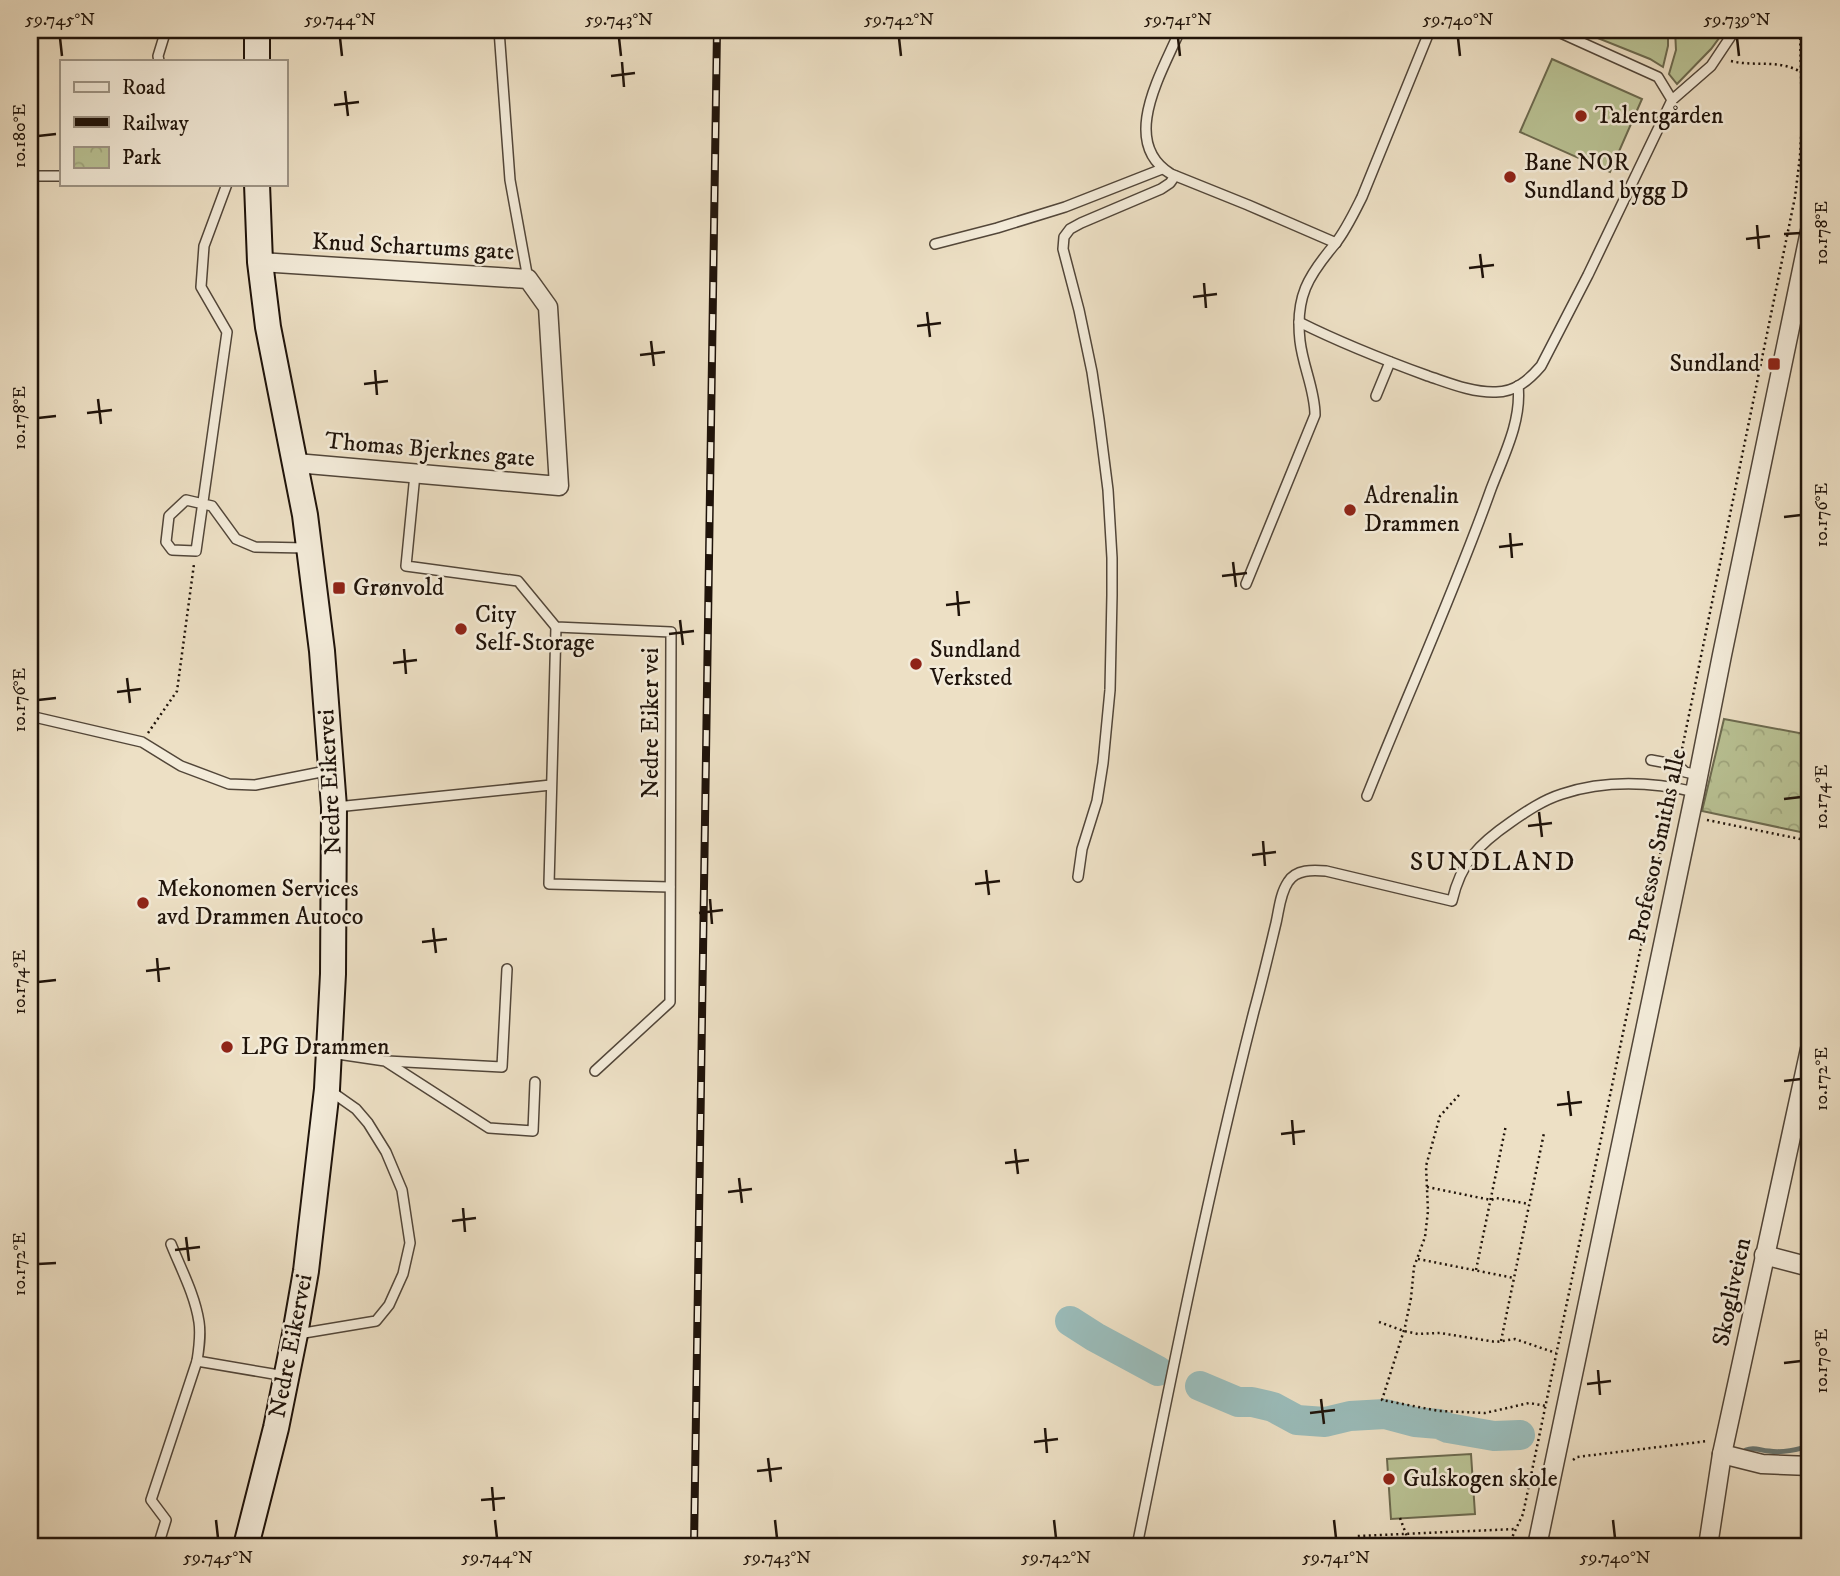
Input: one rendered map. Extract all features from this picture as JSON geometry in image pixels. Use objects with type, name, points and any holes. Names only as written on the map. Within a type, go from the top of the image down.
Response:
[{"type":"main road","points":[[257,30],[257,60]]},
{"type":"main road","name":"Nedre Eikervei","points":[[246,1546],[276,1428],[306,1271],[327,1089],[333,974],[334,807],[322,651],[296,463],[268,327],[260,262],[257,186]]},
{"type":"street","name":"Professor Smiths alle","points":[[1536,1546],[1810,231]]},
{"type":"street","name":"Knud Schartums gate","points":[[260,262],[528,279],[548,307],[559,486]]},
{"type":"street","name":"Thomas Bjerknes gate","points":[[296,463],[559,486]]},
{"type":"street","name":"Skogliveien","points":[[1708,1546],[1724,1446],[1764,1255],[1807,1079],[1810,1049]]},
{"type":"street","points":[[1764,1255],[1810,1267]]},
{"type":"street","points":[[1724,1446],[1762,1464],[1810,1466]]},
{"type":"lane","points":[[159,60],[166,30]]},
{"type":"lane","points":[[499,30],[510,180],[528,279]]},
{"type":"lane","points":[[1180,30],[1152,96],[1147,117],[1145,135],[1147,148],[1153,159],[1162,169],[1175,176],[1336,243]]},
{"type":"lane","points":[[1246,584],[1315,415],[1315,401],[1300,341],[1300,306],[1306,286],[1314,270],[1350,221],[1362,197],[1430,30]]},
{"type":"lane","points":[[1554,30],[1658,77],[1672,100]]},
{"type":"lane","points":[[1299,322],[1390,362],[1446,382],[1497,393],[1518,386],[1530,378],[1541,366],[1588,275],[1672,100],[1711,66],[1735,30]]},
{"type":"lane","points":[[934,244],[995,229],[1065,207],[1162,169]]},
{"type":"lane","points":[[1078,877],[1082,849],[1097,801],[1104,763],[1110,690],[1112,558],[1108,490],[1092,372],[1063,248],[1064,237],[1070,229],[1081,223],[1161,189],[1175,176]]},
{"type":"lane","points":[[30,178],[60,177]]},
{"type":"lane","points":[[226,186],[204,246],[201,287],[227,332],[202,502],[196,551],[172,550],[166,542],[169,516],[186,500],[202,502],[212,506],[236,539],[255,547],[309,548]]},
{"type":"lane","points":[[1377,396],[1390,362]]},
{"type":"lane","points":[[1367,796],[1469,550],[1514,422],[1520,397],[1518,386]]},
{"type":"lane","points":[[415,474],[406,566],[518,581],[555,627],[549,884],[670,887]]},
{"type":"lane","name":"Nedre Eiker vei","points":[[555,627],[671,632],[670,1002],[595,1071]]},
{"type":"lane","points":[[30,716],[142,742],[181,766],[229,784],[255,785],[332,770]]},
{"type":"lane","points":[[1651,760],[1678,765],[1697,783]]},
{"type":"lane","points":[[1137,1546],[1187,1296],[1226,1122],[1281,899],[1289,879],[1298,873],[1326,871],[1452,901],[1459,877],[1470,856],[1499,829],[1544,801],[1581,789],[1626,783],[1674,787],[1697,783]]},
{"type":"lane","points":[[334,807],[551,785]]},
{"type":"lane","points":[[329,1053],[385,1061],[502,1067],[507,969]]},
{"type":"lane","points":[[385,1061],[489,1128],[533,1130],[535,1082]]},
{"type":"lane","points":[[295,1334],[376,1321],[389,1306],[403,1275],[410,1243],[402,1190],[386,1152],[368,1123],[356,1110],[327,1089]]},
{"type":"lane","points":[[158,1546],[166,1520],[151,1500],[197,1361],[200,1333],[196,1305],[171,1244]]},
{"type":"lane","points":[[197,1361],[287,1376]]},
{"type":"path","points":[[1717,57],[1740,63],[1790,66],[1801,72]]},
{"type":"path","points":[[1802,120],[1810,121]]},
{"type":"path","points":[[142,742],[177,691],[196,551]]},
{"type":"path","points":[[1689,816],[1810,841]]},
{"type":"path","points":[[1459,1096],[1440,1116],[1426,1166],[1428,1211],[1425,1237],[1414,1267],[1404,1331],[1382,1400],[1439,1411],[1485,1413],[1529,1404],[1546,1406]]},
{"type":"path","points":[[1476,1270],[1506,1125]]},
{"type":"path","points":[[1501,1341],[1544,1133]]},
{"type":"path","points":[[1427,1187],[1491,1200],[1496,1198],[1529,1204]]},
{"type":"path","points":[[1417,1258],[1514,1278]]},
{"type":"path","points":[[1379,1322],[1418,1334],[1440,1334],[1496,1342],[1515,1339],[1556,1353]]},
{"type":"path","points":[[1552,1471],[1577,1457],[1724,1446]]},
{"type":"path","points":[[1400,1518],[1407,1546]]},
{"type":"path","points":[[1355,1546],[1357,1536],[1516,1529]]},
{"type":"green space","points":[[1598,30],[1649,30],[1659,34],[1662,30],[1668,30],[1668,46],[1663,67],[1595,37]]},
{"type":"green space","points":[[1675,30],[1725,30],[1711,49],[1677,84],[1669,74],[1676,50]]},
{"type":"green space","name":"Talentgården","points":[[1552,59],[1642,99],[1610,172],[1520,132]]},
{"type":"green space","points":[[1724,719],[1810,735],[1810,834],[1702,811]]},
{"type":"green space","points":[[1471,1454],[1475,1514],[1391,1519],[1387,1459]]},
{"type":"green space","points":[[1477,1538],[1476,1546],[1414,1546],[1414,1542]]},
{"type":"waterway","points":[[1070,1321],[1158,1371]]},
{"type":"waterway","points":[[1200,1386],[1238,1402],[1273,1407],[1297,1420],[1325,1422],[1350,1416],[1385,1414],[1494,1436],[1520,1435]]},
{"type":"waterway","points":[[1744,1452],[1752,1448],[1784,1451],[1810,1445]]},
{"type":"railway","points":[[694,1546],[717,30]]},
{"type":"place","name":"Talentgården","points":[[1581,116]]},
{"type":"place","name":"Bane NOR Sundland bygg D","points":[[1510,177]]},
{"type":"place","name":"Sundland","points":[[1774,364]]},
{"type":"place","name":"Adrenalin Drammen","points":[[1350,510]]},
{"type":"place","name":"Grønvold","points":[[339,588]]},
{"type":"place","name":"City Self-Storage","points":[[461,629]]},
{"type":"place","name":"Sundland Verksted","points":[[916,664]]},
{"type":"place","name":"Mekonomen Services avd Drammen Autoco","points":[[143,903]]},
{"type":"place","name":"LPG Drammen","points":[[227,1047]]},
{"type":"place","name":"Gulskogen skole","points":[[1389,1479]]},
{"type":"district","name":"SUNDLAND","points":[[1493,862]]}]
